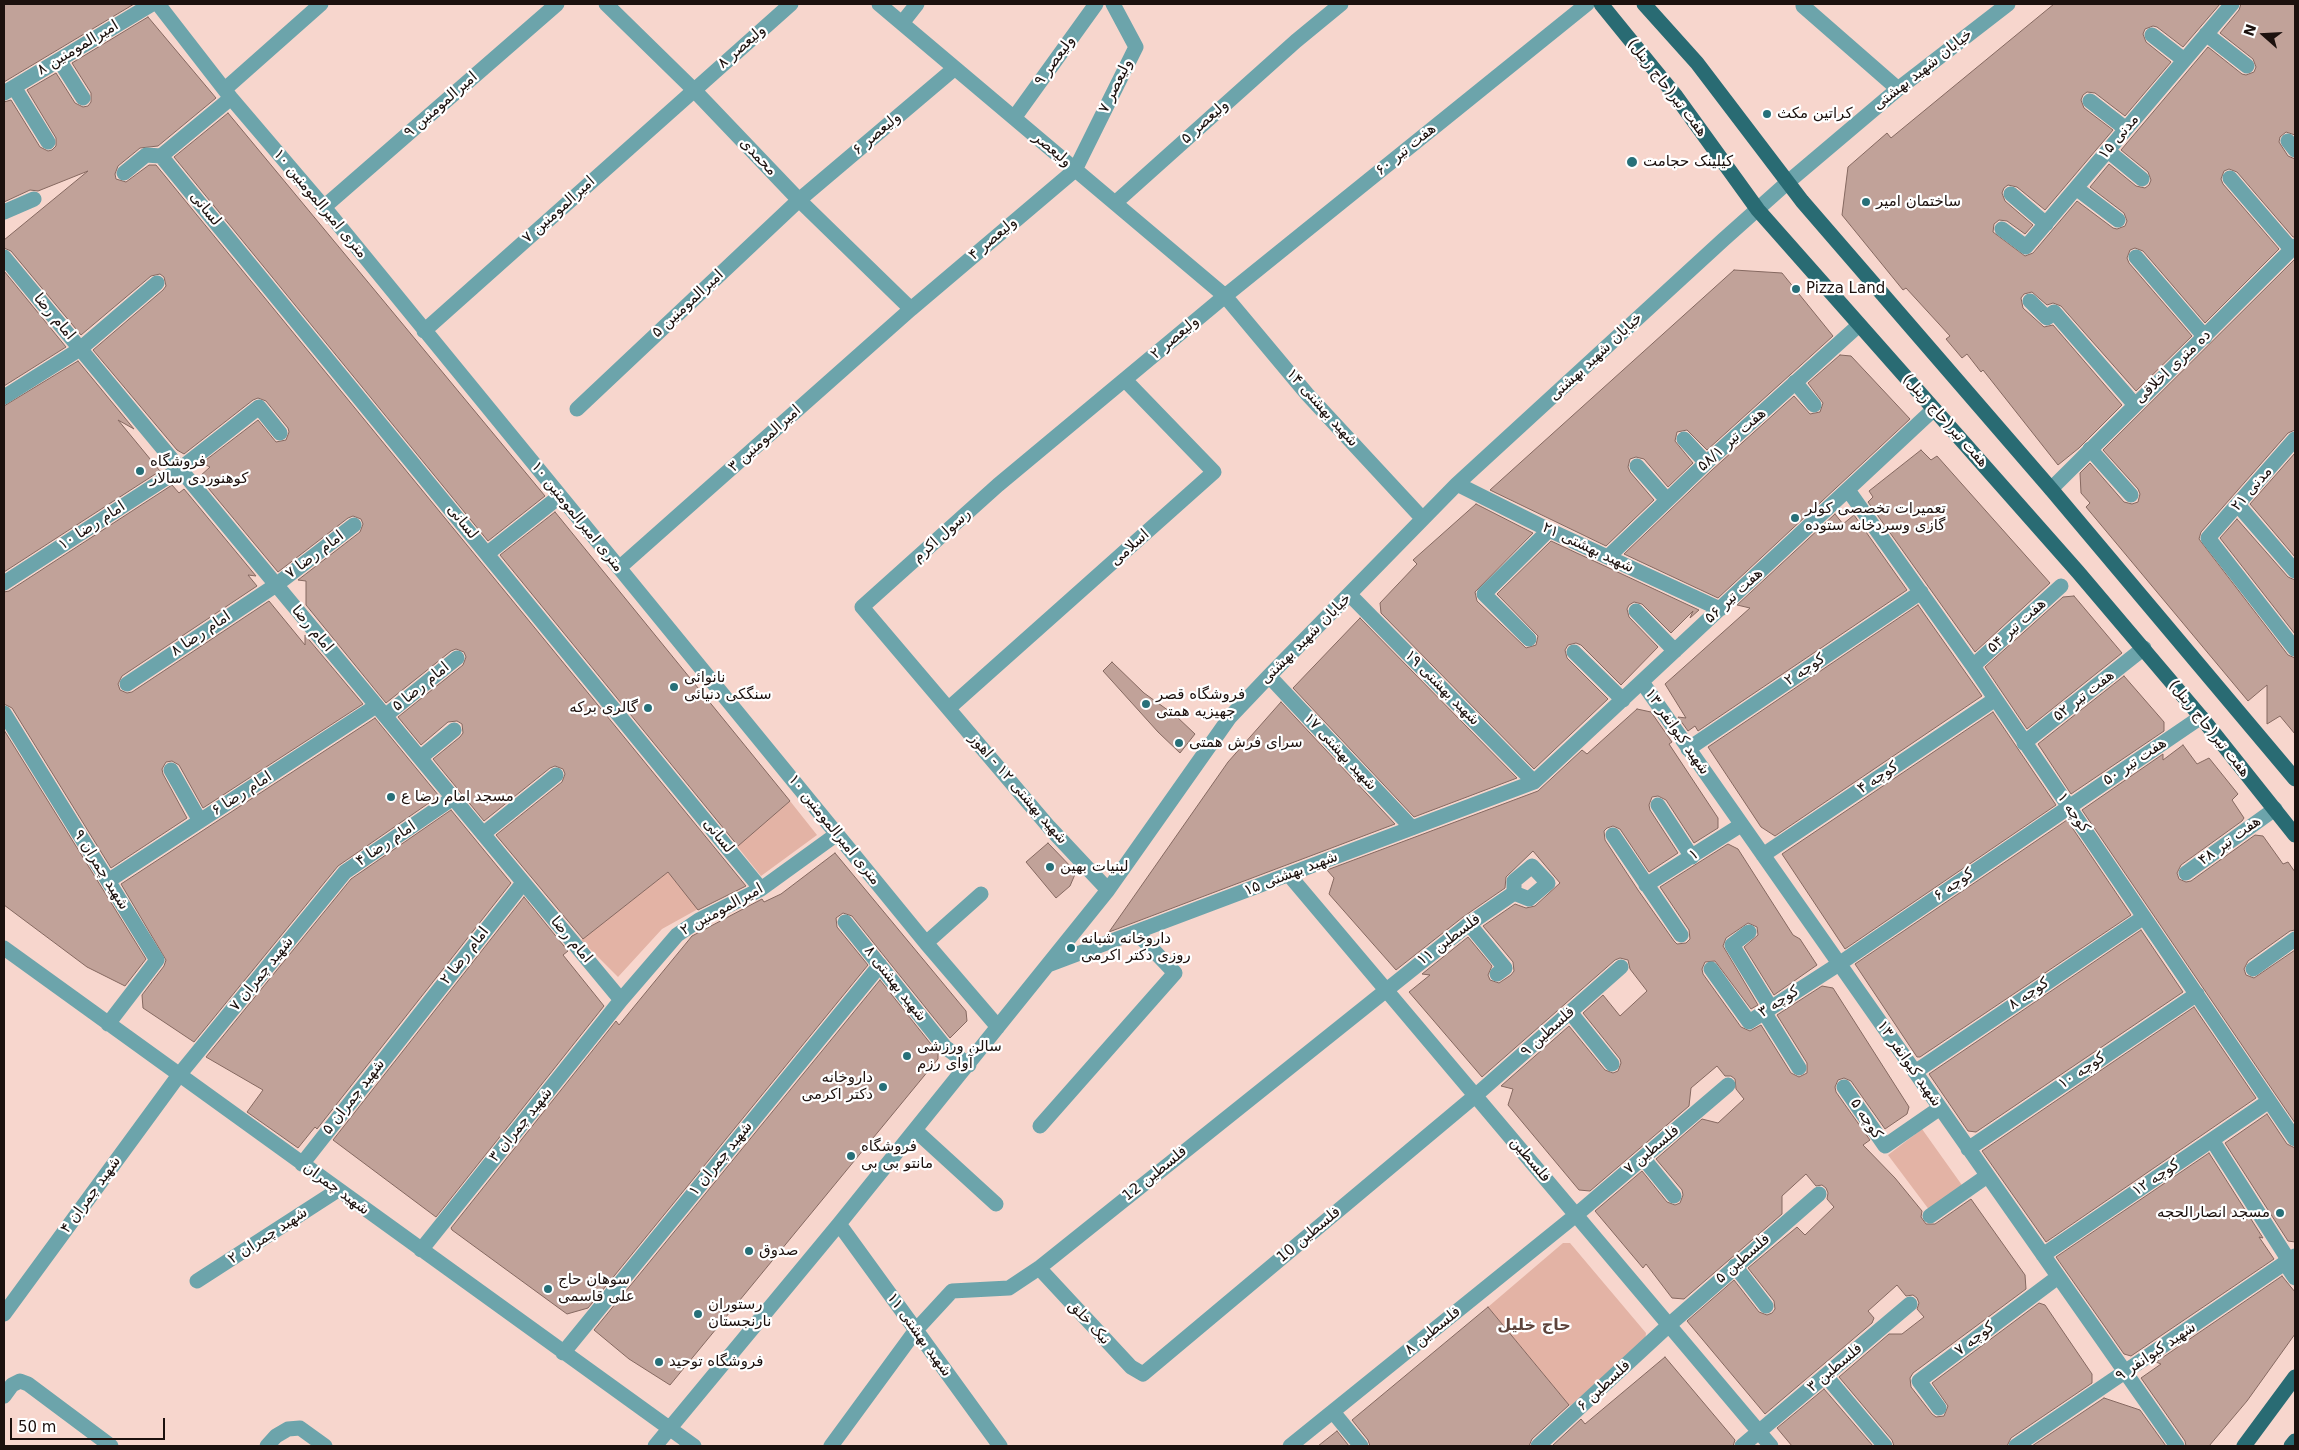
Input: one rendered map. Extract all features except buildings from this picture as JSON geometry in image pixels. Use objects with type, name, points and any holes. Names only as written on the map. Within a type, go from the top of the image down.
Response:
[{"type":"main road","name":"هفت تیر(حاج زینل)","points":[[1601,4],[1675,95],[1758,210],[2144,648],[2295,835]]},
{"type":"main road","points":[[1644,4],[1697,63],[1788,182],[2051,489],[2295,779]]},
{"type":"main road","points":[[2244,1446],[2295,1377]]},
{"type":"main road","points":[[2292,1446],[2295,1441]]},
{"type":"street","name":"امیرالمومنین ۸","points":[[9,90],[152,4]]},
{"type":"street","name":"۱۰ متری امیرالمومنین","points":[[158,4],[228,94],[324,207],[926,943],[998,1027]]},
{"type":"street","points":[[124,173],[146,155],[161,156],[321,4]]},
{"type":"street","name":"امیرالمومنین ۹","points":[[324,207],[558,4]]},
{"type":"street","name":"محمدی","points":[[606,4],[693,89],[799,200],[911,309]]},
{"type":"street","name":"ولیعصر ۸","points":[[693,89],[791,4]]},
{"type":"street","name":"ولیعصر","points":[[879,4],[1224,296]]},
{"type":"street","points":[[902,23],[917,4]]},
{"type":"street","name":"ولیعصر ۹","points":[[1014,118],[1096,4]]},
{"type":"street","name":"ولیعصر ۷","points":[[1075,170],[1136,47],[1113,4]]},
{"type":"street","name":"ولیعصر ۵","points":[[1115,203],[1296,41],[1341,4]]},
{"type":"street","name":"هفت تیر ۶۰","points":[[1224,296],[1587,4]]},
{"type":"street","name":"خیابان شهید بهشتی","points":[[655,1446],[969,1065],[1108,890],[1230,718],[1268,676],[1350,595],[1422,518],[1457,484],[1788,182],[1898,89],[2008,4]]},
{"type":"street","name":"مدنی ۱۵","points":[[2002,229],[2026,247],[2232,4]]},
{"type":"street","points":[[1805,5],[1898,89]]},
{"type":"street","points":[[2206,34],[2247,66]]},
{"type":"street","points":[[2152,35],[2184,60]]},
{"type":"street","points":[[59,60],[83,98]]},
{"type":"street","name":"ولیعصر ۶","points":[[799,200],[955,68]]},
{"type":"street","name":"امیرالمومنین ۷","points":[[424,331],[693,89]]},
{"type":"street","points":[[9,90],[48,142]]},
{"type":"street","points":[[2090,101],[2126,129]]},
{"type":"street","points":[[2108,151],[2142,179]]},
{"type":"street","name":"لسانی","points":[[161,156],[761,889]]},
{"type":"street","name":"ولیعصر ۴","points":[[911,309],[1075,170]]},
{"type":"street","points":[[2230,178],[2293,248]]},
{"type":"street","points":[[2076,188],[2118,220]]},
{"type":"street","points":[[2011,194],[2046,224]]},
{"type":"street","points":[[4,212],[34,199]]},
{"type":"street","name":"امیرالمومنین ۵","points":[[577,409],[799,200]]},
{"type":"street","name":"ده متری اخلاقی","points":[[2051,489],[2293,248]]},
{"type":"street","name":"امام رضا","points":[[4,257],[621,1000]]},
{"type":"street","points":[[2136,257],[2205,337]]},
{"type":"street","points":[[4,397],[80,349],[157,283]]},
{"type":"street","name":"ولیعصر ۲","points":[[1125,380],[1224,296]]},
{"type":"street","name":"شهید بهشتی ۱۴","points":[[1224,296],[1307,394],[1422,518]]},
{"type":"street","points":[[2030,301],[2047,318],[2054,312],[2135,405]]},
{"type":"street","name":"امیرالمومنین ۳","points":[[619,568],[911,309]]},
{"type":"street","name":"هفت تیر ۵۸/۱","points":[[1608,557],[1667,500],[1859,325]]},
{"type":"street","name":"رسول اکرم","points":[[949,708],[862,607],[998,485],[1125,380]]},
{"type":"street","name":"اسلامی","points":[[949,708],[1214,472],[1125,380]]},
{"type":"street","points":[[1795,382],[1814,405]]},
{"type":"street","name":"امام رضا ۱۰","points":[[4,583],[180,469],[259,407],[280,432]]},
{"type":"street","name":"هفت تیر ۵۶","points":[[1534,782],[1934,409]]},
{"type":"street","points":[[1684,439],[1706,464]]},
{"type":"street","name":"مدنی ۲۱","points":[[2295,439],[2208,538],[2295,649]]},
{"type":"street","points":[[2090,450],[2131,494]]},
{"type":"street","points":[[1637,466],[1667,500]]},
{"type":"street","name":"شهید بهشتی ۲۱","points":[[1457,484],[1549,530],[1720,609]]},
{"type":"street","name":"کوچه ۱","points":[[1848,490],[1973,666],[1994,700],[2295,1139]]},
{"type":"street","points":[[488,554],[560,496]]},
{"type":"street","points":[[2238,505],[2295,572]]},
{"type":"street","name":"امام رضا ۷","points":[[276,584],[354,525]]},
{"type":"street","points":[[1529,638],[1484,594],[1549,530]]},
{"type":"street","name":"امام رضا ۸","points":[[127,684],[276,584]]},
{"type":"street","name":"هفت تیر ۵۴","points":[[1973,666],[2061,586]]},
{"type":"street","name":"کوچه ۲","points":[[1688,749],[1921,592]]},
{"type":"street","name":"شهید بهشتی ۱۹","points":[[1350,595],[1534,782]]},
{"type":"street","points":[[1636,612],[1675,651]]},
{"type":"street","name":"هفت تیر ۵۲","points":[[2024,743],[2144,648]]},
{"type":"street","points":[[1574,652],[1623,700]]},
{"type":"street","name":"امام رضا ۵","points":[[381,711],[457,658]]},
{"type":"street","name":"شهید بهشتی ۱۷","points":[[1268,676],[1412,828]]},
{"type":"street","name":"شهید کیوانفر ۱۳","points":[[1642,682],[2176,1446]]},
{"type":"street","name":"کوچه ۴","points":[[1763,856],[1994,700]]},
{"type":"street","name":"شهید بهشتی ۱۲ - اهوز","points":[[949,708],[1049,827],[1108,890]]},
{"type":"street","name":"امام رضا ۶","points":[[108,882],[200,821],[381,711]]},
{"type":"street","name":"شهید چمران ۹","points":[[4,712],[157,960],[108,1024]]},
{"type":"street","name":"هفت تیر ۵۰","points":[[2068,806],[2201,717]]},
{"type":"street","points":[[420,758],[454,730]]},
{"type":"street","points":[[171,770],[200,821]]},
{"type":"street","points":[[483,834],[556,776]]},
{"type":"street","name":"شهید بهشتی ۱۵","points":[[1047,965],[1534,782]]},
{"type":"street","name":"امام رضا ۴","points":[[345,872],[453,798]]},
{"type":"street","points":[[1658,805],[1692,857]]},
{"type":"street","name":"کوچه ۶","points":[[1839,964],[2068,806]]},
{"type":"street","name":"هفت تیر ۴۸","points":[[2186,873],[2274,809]]},
{"type":"street","name":"۱","points":[[1646,885],[1742,825]]},
{"type":"street","name":"امیرالمومنین ۲","points":[[621,1000],[677,935],[699,920],[761,889],[837,834]]},
{"type":"street","points":[[1613,835],[1681,935]]},
{"type":"street","name":"شهید چمران ۷","points":[[179,1075],[345,872]]},
{"type":"street","name":"فلسطین","points":[[1289,874],[1771,1446]]},
{"type":"street","name":"امام رضا ۲","points":[[408,1030],[523,883]]},
{"type":"street","name":"فلسطین ۱۱","points":[[1385,989],[1514,893]]},
{"type":"street","points":[[926,943],[981,894]]},
{"type":"street","name":"کوچه ۸","points":[[1915,1072],[2144,917]]},
{"type":"street","name":"شهید بهشتی ۸","points":[[845,922],[945,1047],[969,1065]]},
{"type":"street","points":[[1470,924],[1505,968],[1497,974]]},
{"type":"street","points":[[1040,1126],[1175,973],[1136,932]]},
{"type":"street","points":[[1749,932],[1732,945],[1800,1068]]},
{"type":"street","points":[[2253,969],[2295,939]]},
{"type":"street","name":"شهید چمران","points":[[4,948],[669,1430],[694,1446]]},
{"type":"street","name":"کوچه ۳","points":[[1711,969],[1749,1022],[1839,964]]},
{"type":"street","name":"شهید چمران ۱","points":[[563,1353],[880,965]]},
{"type":"street","name":"فلسطین ۹","points":[[1476,1096],[1621,967]]},
{"type":"street","name":"فلسطین 12","points":[[831,1446],[916,1330],[952,1291],[1009,1288],[1038,1268],[1385,989]]},
{"type":"street","name":"کوچه ۱۰","points":[[1968,1149],[2197,994]]},
{"type":"street","name":"شهید چمران ۳","points":[[421,1250],[621,1000]]},
{"type":"street","points":[[1570,1012],[1612,1064]]},
{"type":"street","name":"شهید چمران ۵","points":[[302,1164],[408,1030]]},
{"type":"street","name":"شهید چمران ۴","points":[[4,1314],[179,1075]]},
{"type":"street","name":"فلسطین ۷","points":[[1576,1215],[1728,1086]]},
{"type":"street","name":"کوچه ۵","points":[[1844,1086],[1885,1146],[1940,1108]]},
{"type":"street","name":"فلسطین 10","points":[[1143,1374],[1476,1096]]},
{"type":"street","name":"کوچه ۱۲","points":[[2043,1255],[2269,1101]]},
{"type":"street","points":[[915,1130],[996,1204]]},
{"type":"street","points":[[2212,1140],[2290,1260],[2295,1278]]},
{"type":"street","points":[[1643,1158],[1674,1196]]},
{"type":"street","points":[[1930,1216],[1987,1176]]},
{"type":"street","name":"شهید چمران ۲","points":[[197,1281],[338,1190]]},
{"type":"street","name":"فلسطین ۵","points":[[1669,1325],[1819,1194]]},
{"type":"street","name":"فلسطین ۸","points":[[1290,1446],[1576,1215]]},
{"type":"street","name":"شهید بهشتی ۱۱","points":[[839,1224],[1000,1446]]},
{"type":"street","name":"شهید کیوانفر ۹","points":[[2016,1446],[2290,1260]]},
{"type":"street","points":[[1735,1266],[1766,1306]]},
{"type":"street","name":"نیک خلق","points":[[1038,1268],[1131,1367],[1143,1374]]},
{"type":"street","name":"کوچه ۷","points":[[1939,1408],[1920,1381],[2058,1277]]},
{"type":"street","name":"فلسطین ۳","points":[[1742,1446],[1910,1304]]},
{"type":"street","name":"فلسطین ۶","points":[[1538,1446],[1669,1325]]},
{"type":"street","points":[[1826,1376],[1885,1446]]},
{"type":"street","points":[[4,1396],[12,1385],[20,1382],[28,1384],[111,1446]]},
{"type":"street","points":[[1332,1412],[1361,1446]]},
{"type":"street","points":[[267,1446],[276,1436],[288,1429],[300,1428],[325,1446]]},
{"type":"shaded area","points":[[790,801],[817,835],[761,876],[737,846]]},
{"type":"shaded area","points":[[668,872],[698,909],[662,929],[618,977],[581,940]]},
{"type":"shaded area","points":[[1922,1129],[1964,1188],[1930,1211],[1888,1155]]},
{"type":"shaded area","points":[[1563,1243],[1570,1243],[1646,1333],[1645,1342],[1570,1406],[1488,1307]]},
{"type":"place","name":"کراتین مکث","points":[[1767,114]]},
{"type":"place","name":"کیلینک حجامت","points":[[1632,162]]},
{"type":"place","name":"ساختمان امیر","points":[[1866,202]]},
{"type":"place","name":"Pizza Land","points":[[1796,289]]},
{"type":"place","name":"فروشگاه کوهنوردی سالار","points":[[140,471]]},
{"type":"place","name":"تعمیرات تخصصی کولر گازی وسردخانه ستوده","points":[[1795,518]]},
{"type":"place","name":"نانوائی سنگکی دنیائی","points":[[674,687]]},
{"type":"place","name":"فروشگاه قصر جهیزیه همتی","points":[[1146,704]]},
{"type":"place","name":"گالری برکه","points":[[648,708]]},
{"type":"place","name":"سرای فرش همتی","points":[[1179,743]]},
{"type":"place","name":"مسجد امام رضا ع","points":[[391,797]]},
{"type":"place","name":"لبنیات بهین","points":[[1050,867]]},
{"type":"place","name":"داروخانه شبانه روزی دکتر اکرمی","points":[[1071,948]]},
{"type":"place","name":"سالن ورزشی آوای رزم","points":[[907,1056]]},
{"type":"place","name":"داروخانه دکتر اکرمی","points":[[883,1087]]},
{"type":"place","name":"فروشگاه مانتو بی بی","points":[[851,1156]]},
{"type":"place","name":"مسجد انصارالحجه","points":[[2280,1213]]},
{"type":"place","name":"صدوق","points":[[749,1251]]},
{"type":"place","name":"سوهان حاج علی قاسمی","points":[[548,1289]]},
{"type":"place","name":"رستوران نارنجستان","points":[[698,1314]]},
{"type":"place","name":"فروشگاه توحید","points":[[659,1362]]},
{"type":"district","name":"حاج خلیل","points":[[1534,1326]]}]
